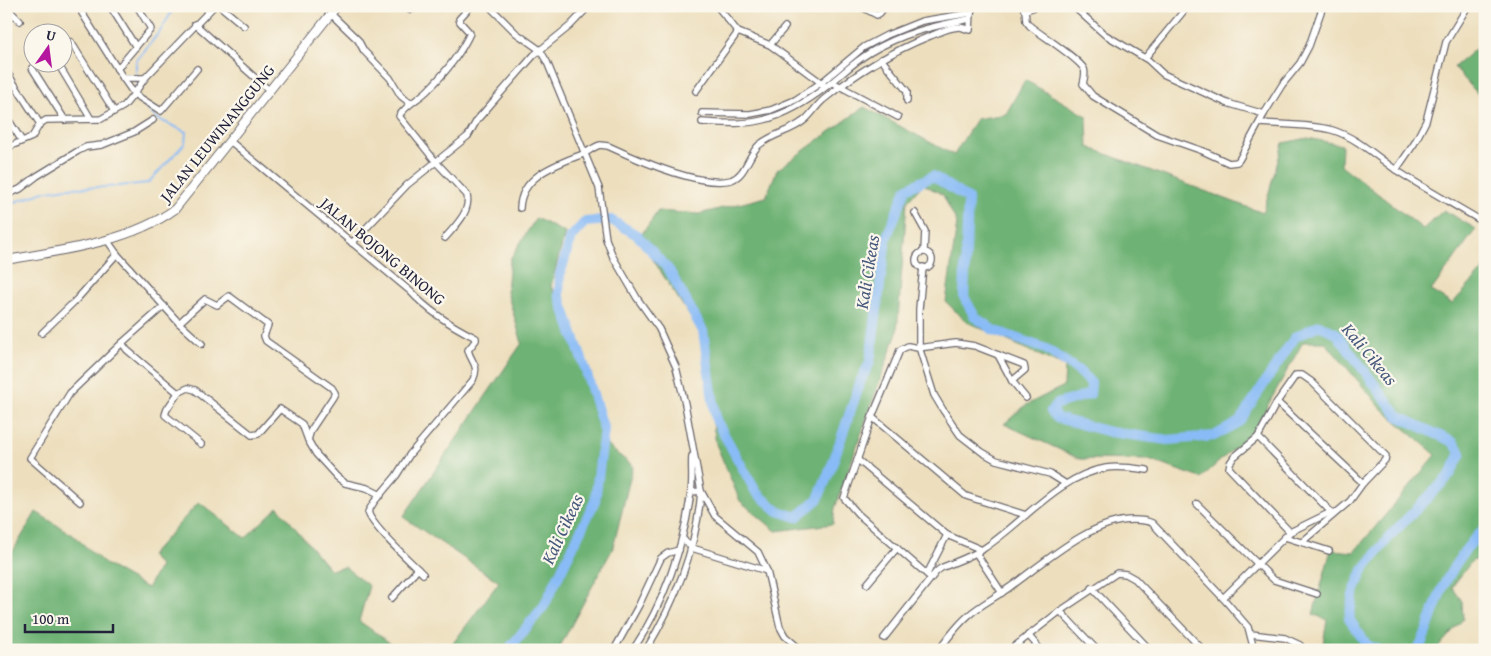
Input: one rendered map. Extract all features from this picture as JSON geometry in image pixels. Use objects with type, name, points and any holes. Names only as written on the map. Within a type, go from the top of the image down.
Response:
[{"type":"main road","name":"JALAN LEUWINANGGUNG","points":[[6,260],[62,251],[106,240],[147,226],[175,209],[337,6]]},
{"type":"main road","points":[[1025,8],[1035,6]]},
{"type":"street","points":[[110,6],[136,47]]},
{"type":"street","points":[[117,70],[151,29],[137,6]]},
{"type":"street","points":[[6,148],[32,137],[40,124],[46,120],[101,118],[124,106],[145,78],[214,6]]},
{"type":"street","points":[[220,6],[244,26]]},
{"type":"street","points":[[445,238],[463,217],[468,198],[465,192],[436,162],[399,118],[410,103],[427,91],[463,47],[470,33],[459,19],[471,6]]},
{"type":"street","points":[[489,6],[516,33],[540,50],[547,62],[598,188],[606,238],[613,257],[659,329],[676,367],[701,491],[715,516],[758,552],[767,571],[780,627],[785,636],[801,650]]},
{"type":"street","points":[[352,243],[407,185],[468,136],[477,120],[540,50],[570,26],[589,6]]},
{"type":"street","points":[[717,6],[738,32],[770,45],[823,85]]},
{"type":"street","points":[[860,6],[878,15],[885,6]]},
{"type":"street","points":[[1073,6],[1104,34],[1145,58],[1162,74],[1227,103],[1264,114]]},
{"type":"street","points":[[1025,8],[1026,21],[1030,26],[1083,67],[1085,70],[1083,84],[1093,96],[1157,135],[1233,163],[1239,160],[1264,114],[1304,56],[1323,6]]},
{"type":"street","points":[[1396,170],[1414,144],[1426,121],[1446,42],[1468,6]]},
{"type":"street","points":[[6,7],[20,21]]},
{"type":"street","points":[[1145,58],[1188,7]]},
{"type":"street","points":[[82,13],[134,94],[161,112],[197,69]]},
{"type":"street","points":[[520,208],[522,197],[538,175],[555,165],[600,145],[656,167],[707,180],[732,180],[743,171],[748,158],[767,138],[802,123],[816,107],[881,59],[936,34],[958,27],[970,30],[971,13]]},
{"type":"street","points":[[702,113],[761,113],[795,100],[832,82],[867,54],[906,34],[971,13]]},
{"type":"street","points":[[702,122],[741,123],[762,121],[799,106],[864,47],[887,35],[922,20],[971,13]]},
{"type":"street","points":[[331,14],[358,40],[364,51],[390,78],[401,96],[410,103]]},
{"type":"street","points":[[195,24],[270,91]]},
{"type":"street","points":[[770,45],[785,27]]},
{"type":"street","points":[[696,91],[738,32]]},
{"type":"street","points":[[72,44],[114,111]]},
{"type":"street","points":[[881,59],[907,91],[907,101]]},
{"type":"street","points":[[6,71],[40,124]]},
{"type":"street","points":[[35,72],[65,120]]},
{"type":"street","points":[[63,72],[91,119]]},
{"type":"street","points":[[122,78],[145,78]]},
{"type":"street","points":[[832,82],[898,117]]},
{"type":"street","points":[[6,116],[22,141]]},
{"type":"street","points":[[6,195],[20,189],[37,176],[78,151],[86,147],[102,145],[134,132],[153,120]]},
{"type":"street","points":[[1260,123],[1332,130],[1353,140],[1396,170],[1485,223]]},
{"type":"street","name":"JALAN BOJONG BINONG","points":[[230,140],[410,291],[421,304],[476,339],[468,350],[476,365],[473,380],[410,454],[369,509],[370,518],[423,574]]},
{"type":"street","points":[[915,213],[925,230],[924,252]]},
{"type":"street","points":[[106,240],[164,306],[202,344]]},
{"type":"street","points":[[924,252],[929,254],[932,261],[924,267]]},
{"type":"street","points":[[924,252],[919,254],[916,260],[920,266],[924,267]]},
{"type":"street","points":[[42,334],[117,254]]},
{"type":"street","points":[[924,267],[919,308],[919,347],[934,395],[960,435],[969,444],[996,460],[1050,474],[1066,484]]},
{"type":"street","points":[[180,323],[204,300],[217,304],[230,296],[268,325],[264,336],[266,341],[334,390],[333,397],[311,430],[308,440]]},
{"type":"street","points":[[80,502],[30,458],[70,393],[164,306]]},
{"type":"street","points":[[122,343],[127,350],[178,393]]},
{"type":"street","points":[[929,576],[845,501],[846,492],[872,417],[900,350],[908,346],[919,347],[956,343],[975,346],[1024,365],[1025,370],[1012,381]]},
{"type":"street","points":[[998,355],[1012,381],[1026,398]]},
{"type":"street","points":[[1290,532],[1230,468],[1230,463],[1234,457],[1258,437],[1276,402],[1296,376],[1302,375],[1312,382],[1386,456],[1385,460],[1363,483],[1350,501],[1302,542]]},
{"type":"street","points":[[201,444],[165,416],[167,409],[178,393],[188,388],[194,390],[254,436],[280,409],[302,424],[316,454],[337,477],[345,483],[367,488],[381,495]]},
{"type":"street","points":[[1276,402],[1363,483]]},
{"type":"street","points":[[872,417],[966,496],[1026,516]]},
{"type":"street","points":[[1258,437],[1333,514]]},
{"type":"street","points":[[633,650],[658,602],[679,550],[691,492],[693,452]]},
{"type":"street","points":[[858,460],[948,534],[982,550]]},
{"type":"street","points":[[929,576],[941,568],[982,550],[1066,484],[1106,468],[1123,467],[1147,470]]},
{"type":"street","points":[[691,492],[701,491]]},
{"type":"street","points":[[646,650],[658,630],[683,574],[692,548],[701,491]]},
{"type":"street","points":[[1197,504],[1258,565],[1278,582],[1317,594]]},
{"type":"street","points":[[1223,598],[1290,532],[1333,514]]},
{"type":"street","points":[[939,650],[957,626],[970,614],[1078,539],[1101,526],[1123,520],[1145,520],[1152,523],[1248,627],[1254,650]]},
{"type":"street","points":[[884,638],[929,576],[948,534]]},
{"type":"street","points":[[1285,536],[1329,552]]},
{"type":"street","points":[[682,539],[692,548],[767,571]]},
{"type":"street","points":[[867,584],[897,548]]},
{"type":"street","points":[[614,650],[642,599],[660,558],[668,553],[679,550]]},
{"type":"street","points":[[976,553],[1002,592]]},
{"type":"street","points":[[392,598],[418,569]]},
{"type":"street","points":[[1010,650],[1060,611],[1117,573],[1126,574],[1135,579],[1203,650]]},
{"type":"street","points":[[1092,588],[1150,650]]},
{"type":"street","points":[[1060,611],[1097,650]]},
{"type":"street","points":[[1251,634],[1285,638],[1300,645]]},
{"type":"street","points":[[1028,635],[1041,650]]},
{"type":"green space","points":[[1485,41],[1485,102],[1454,67]]},
{"type":"green space","points":[[1025,80],[1087,116],[1088,147],[1263,213],[1283,143],[1308,138],[1342,145],[1341,165],[1423,229],[1444,210],[1476,229],[1431,291],[1452,304],[1485,268],[1485,557],[1472,561],[1452,587],[1462,601],[1463,619],[1436,650],[1341,650],[1323,644],[1327,620],[1313,614],[1331,550],[1354,552],[1436,455],[1382,409],[1325,342],[1303,342],[1254,430],[1201,478],[1149,460],[1080,459],[1004,424],[1026,405],[1064,386],[1065,367],[967,322],[946,302],[957,223],[943,195],[923,184],[907,202],[897,332],[835,508],[833,524],[776,531],[740,501],[716,444],[700,332],[639,238],[658,211],[699,214],[766,197],[777,170],[864,107],[954,155],[976,119],[1006,114]]},
{"type":"green space","points":[[536,218],[565,233],[551,286],[590,373],[604,443],[633,466],[613,548],[558,650],[448,650],[499,582],[403,517],[522,343],[507,292],[510,259]]},
{"type":"green space","points":[[199,502],[245,538],[278,507],[330,570],[345,567],[369,586],[359,621],[400,650],[6,650],[6,563],[36,512],[73,535],[105,564],[147,588],[160,566],[150,556]]},
{"type":"waterway","points":[[136,87],[136,61],[161,30],[175,6]]},
{"type":"waterway","points":[[6,205],[47,191],[148,183],[185,143],[186,132],[156,118],[140,100]]},
{"type":"waterway","name":"Kali Cikeas","points":[[508,650],[544,606],[595,501],[604,430],[584,365],[559,295],[560,275],[571,237],[585,222],[611,220],[637,235],[669,270],[703,331],[716,420],[756,492],[778,511],[797,517],[818,499],[832,465],[861,380],[870,362],[886,239],[906,189],[933,176],[968,199],[964,297],[975,317],[993,330],[1046,349],[1079,371],[1091,383],[1090,394],[1057,404],[1051,411],[1057,418],[1110,432],[1168,440],[1214,436],[1239,422],[1295,337],[1319,325],[1336,333],[1398,416],[1453,442],[1461,453],[1450,475],[1391,535],[1363,570],[1353,595],[1349,619],[1367,645],[1379,650]]},
{"type":"waterway","name":"Kali Cikeas","points":[[1418,650],[1438,598],[1450,574],[1468,546],[1485,528]]}]
